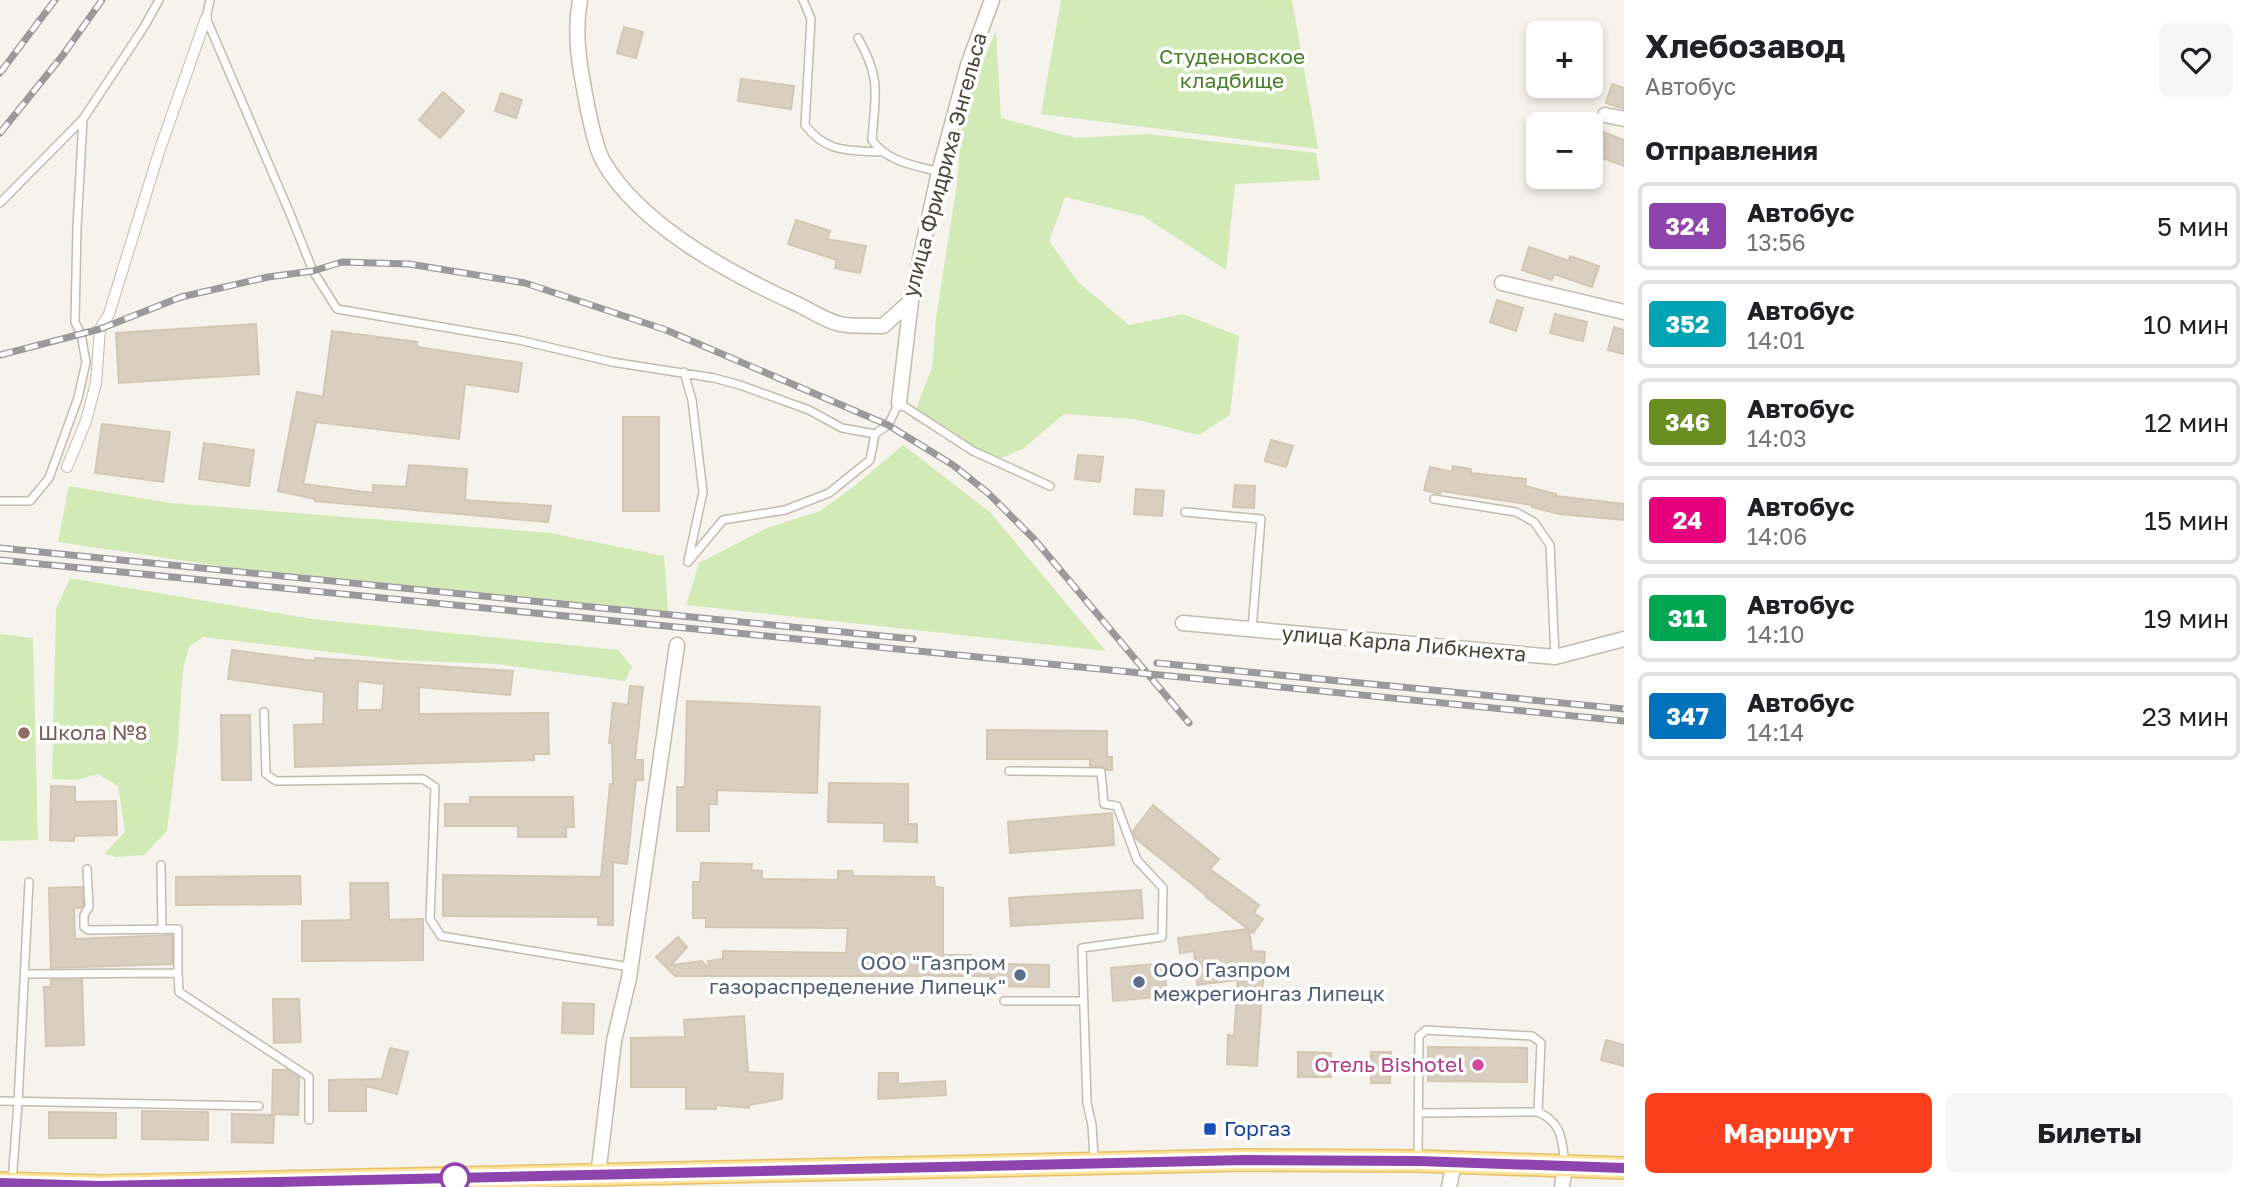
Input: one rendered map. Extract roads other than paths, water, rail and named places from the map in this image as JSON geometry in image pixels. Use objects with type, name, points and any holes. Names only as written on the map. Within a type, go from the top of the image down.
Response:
[{"type":"main road","points":[[6,1183],[101,1186],[1245,1160],[1418,1161],[1624,1168]]},
{"type":"street","name":"улица Фридриха Энгельса","points":[[580,0],[577,18],[578,59],[593,130],[603,160],[626,192],[663,227],[757,286],[840,324],[883,326],[911,301],[939,172],[968,65],[992,0]]},
{"type":"street","points":[[67,467],[86,421],[96,383],[100,329],[109,314],[160,149],[206,18]]},
{"type":"street","points":[[1605,115],[1624,119]]},
{"type":"street","points":[[1502,283],[1624,312]]},
{"type":"street","points":[[899,403],[911,301]]},
{"type":"street","name":"улица Карла Либкнехта","points":[[1183,623],[1555,657],[1624,639]]},
{"type":"street","points":[[598,1176],[614,1041],[631,967],[677,645]]},
{"type":"street","points":[[1449,1187],[1454,1163]]},
{"type":"street","points":[[1562,1187],[1565,1166]]},
{"type":"lane","points":[[0,203],[83,119],[159,0]]},
{"type":"lane","points":[[210,0],[206,18],[313,271],[337,309],[519,340],[612,362],[684,372],[740,385],[809,410],[842,428],[875,434]]},
{"type":"lane","points":[[803,0],[811,19],[805,125],[816,138],[835,149],[880,152],[939,172]]},
{"type":"lane","points":[[858,38],[869,57],[877,88],[872,140],[880,152]]},
{"type":"lane","points":[[0,501],[30,500],[49,478],[78,398],[86,362],[81,334],[75,322],[83,119]]},
{"type":"lane","points":[[684,372],[692,400],[703,492],[688,562],[723,520],[785,510],[830,493],[870,460],[875,434],[888,425],[899,403],[973,452],[1050,486]]},
{"type":"lane","points":[[1434,499],[1516,512],[1534,522],[1550,545],[1555,657]]},
{"type":"lane","points":[[1185,512],[1261,519],[1252,630]]},
{"type":"lane","points":[[264,712],[266,774],[276,781],[423,779],[435,787],[430,919],[441,936],[631,967]]},
{"type":"lane","points":[[1009,771],[1101,772],[1104,804],[1116,806],[1138,860],[1163,888],[1162,937],[1082,948],[1087,1103],[1092,1125],[1094,1165]]},
{"type":"lane","points":[[161,865],[162,930]]},
{"type":"lane","points":[[87,869],[89,907],[84,915],[84,927],[88,930],[178,929],[179,992],[309,1077],[309,1120]]},
{"type":"lane","points":[[6,1183],[18,1103],[29,882]]},
{"type":"lane","points":[[25,974],[178,973]]},
{"type":"lane","points":[[1004,1001],[1084,1001]]},
{"type":"lane","points":[[1418,1161],[1419,1036],[1426,1030],[1532,1036],[1538,1039],[1541,1043],[1538,1112]]},
{"type":"lane","points":[[0,1101],[259,1106]]},
{"type":"lane","points":[[1418,1113],[1538,1112],[1552,1118],[1561,1135],[1565,1166]]},
{"type":"railway","points":[[0,73],[55,0]]},
{"type":"railway","points":[[0,133],[63,55],[102,0]]},
{"type":"railway","points":[[0,355],[100,329],[181,297],[268,277],[313,271],[342,262],[409,264],[525,283],[666,330],[888,425],[953,465],[988,493],[1035,540],[1189,723]]},
{"type":"railway","points":[[0,548],[913,639]]},
{"type":"railway","points":[[0,560],[1624,721]]},
{"type":"railway","points":[[1157,663],[1624,709]]},
{"type":"place","name":"Школа №8","points":[[24,733]]},
{"type":"place","name":"ООО \"Газпром газораспределение Липецк\"","points":[[1020,975]]},
{"type":"place","name":"ООО Газпром межрегионгаз Липецк","points":[[1139,982]]},
{"type":"place","name":"Отель Bishotel","points":[[1478,1065]]},
{"type":"place","name":"Горгаз","points":[[1210,1129]]},
{"type":"park label","name":"Студеновское кладбище","points":[[1232,69]]}]
